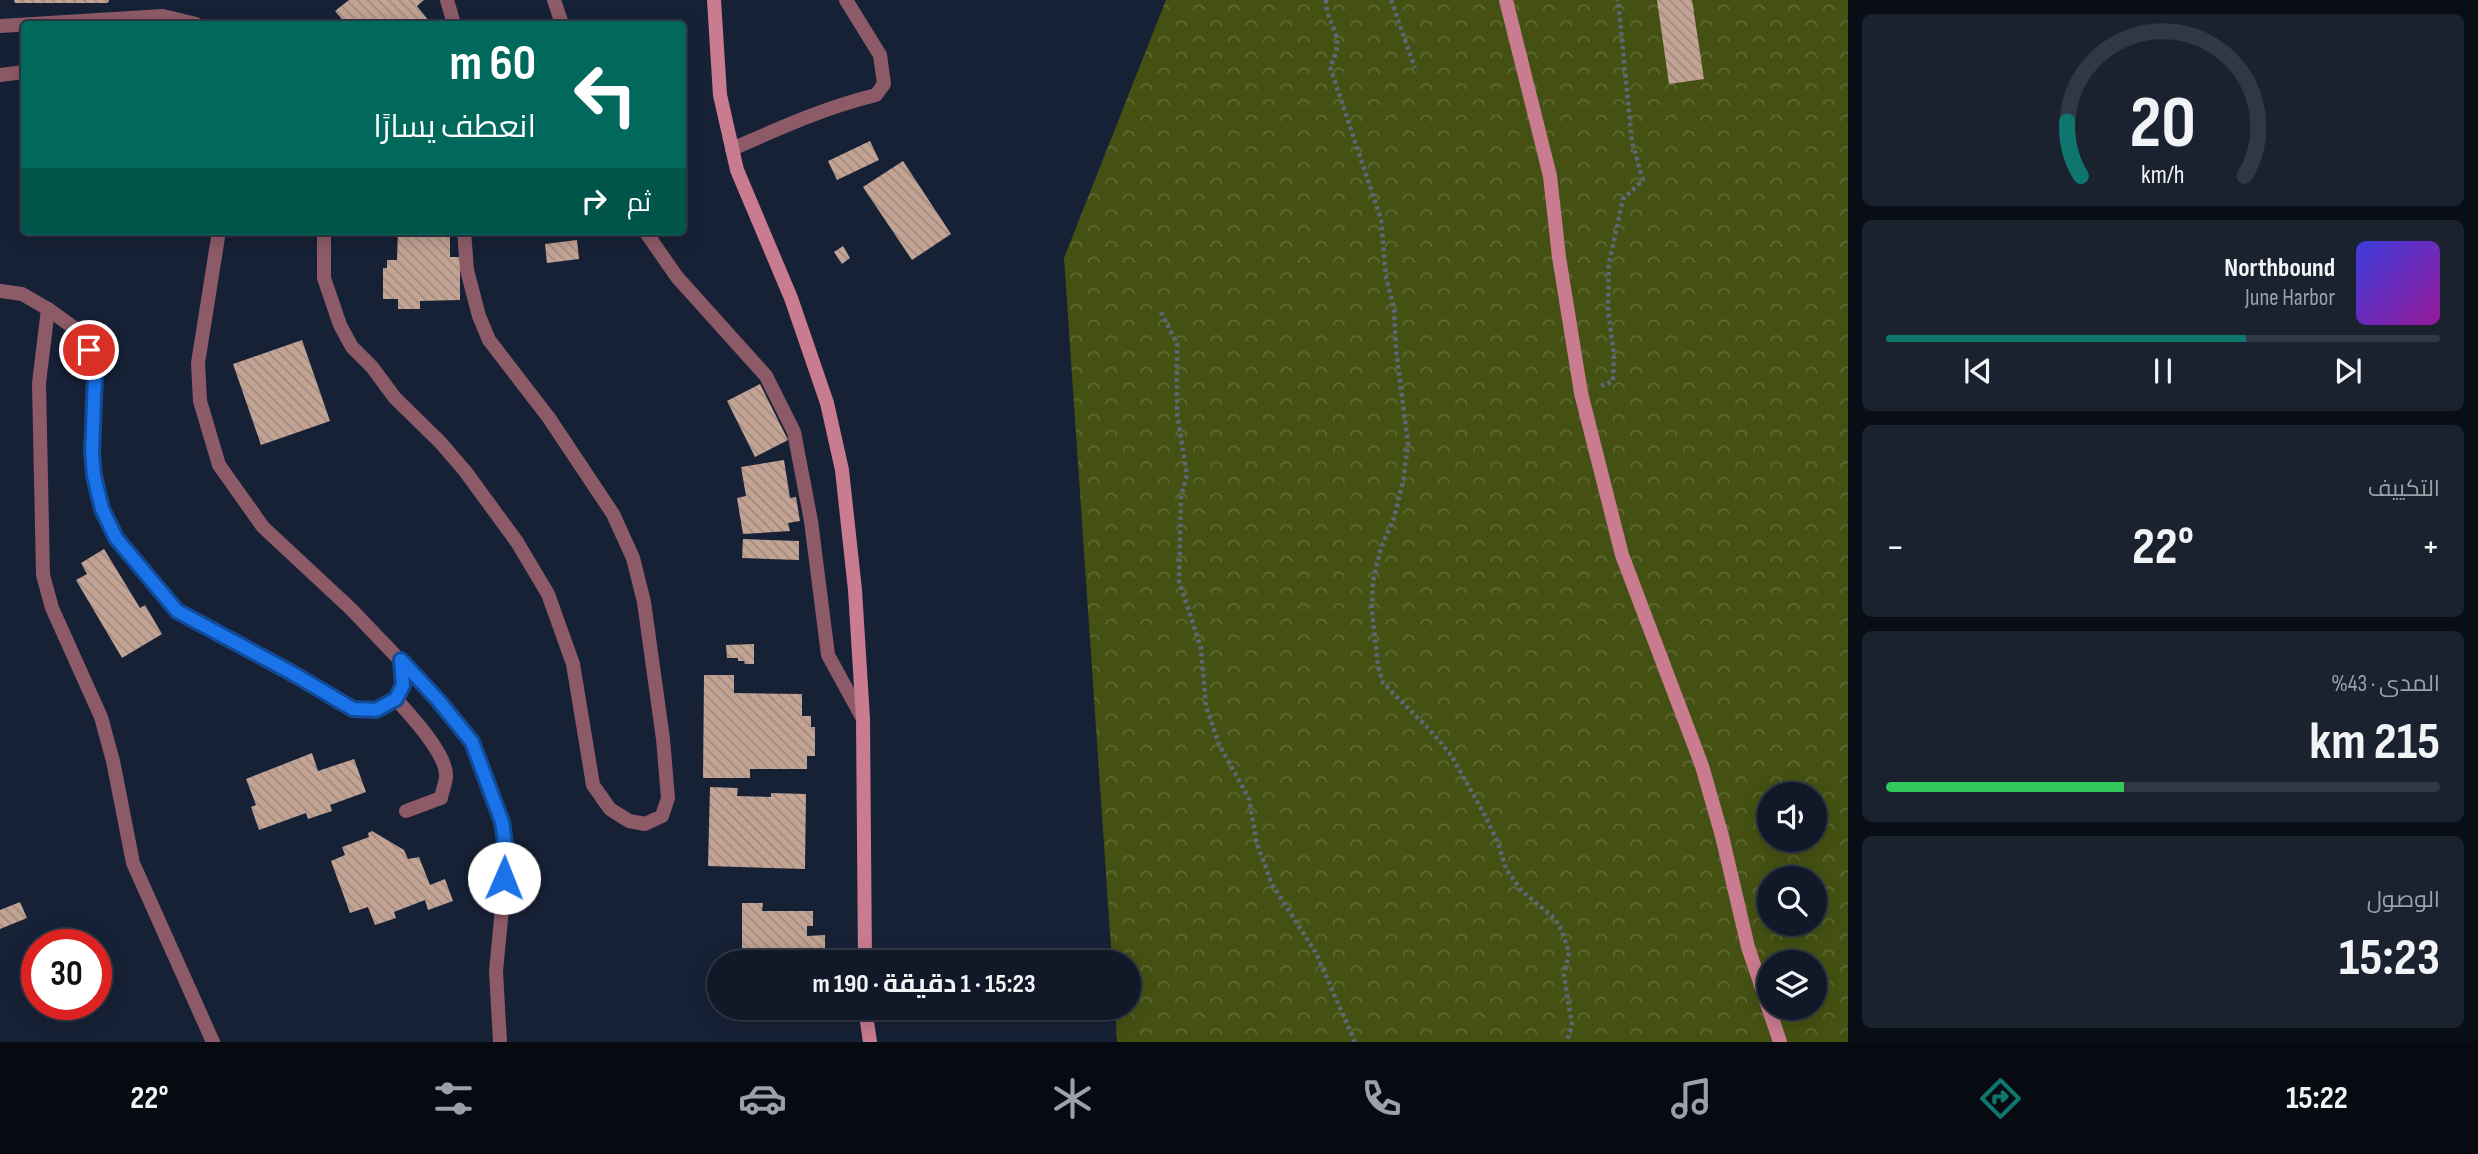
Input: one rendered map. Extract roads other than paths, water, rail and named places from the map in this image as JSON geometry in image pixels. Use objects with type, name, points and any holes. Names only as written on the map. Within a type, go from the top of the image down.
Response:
[{"type":"street","points":[[447,0],[453,21]]},
{"type":"street","points":[[554,0],[561,21]]},
{"type":"street","points":[[714,0],[720,95],[737,170],[791,298],[827,403],[842,470],[850,532],[863,719],[865,950]]},
{"type":"street","points":[[732,149],[796,121],[876,95],[884,84],[880,55],[846,0]]},
{"type":"street","points":[[1506,0],[1550,176],[1559,257],[1581,393],[1622,555],[1702,766],[1722,836],[1748,947],[1780,1042]]},
{"type":"street","points":[[82,21],[163,16],[184,21]]},
{"type":"street","points":[[0,26],[21,25]]},
{"type":"street","points":[[0,75],[21,72]]},
{"type":"street","points":[[218,235],[198,363],[201,401],[219,465],[263,527],[401,660],[472,742],[502,822],[507,857],[496,971],[500,1042]]},
{"type":"street","points":[[324,235],[324,278],[340,325],[352,347],[372,367],[395,398],[440,442],[517,542],[548,594],[573,664],[593,785],[610,809],[628,821],[645,824],[662,816],[667,798],[663,738],[646,615],[633,558],[613,514],[578,461],[549,418],[489,340],[479,316],[467,270],[464,235]]},
{"type":"street","points":[[648,235],[677,277],[766,376],[793,432],[811,521],[828,655],[863,719]]},
{"type":"street","points":[[0,291],[22,295],[48,309],[77,330],[89,350],[95,376],[92,452],[94,476],[102,509],[116,538],[177,611],[353,709],[376,710],[396,699],[403,685],[401,660]]},
{"type":"street","points":[[48,309],[39,383],[43,575],[52,608],[101,717],[113,761],[133,863],[212,1042]]},
{"type":"street","points":[[396,699],[436,750],[446,775],[441,798],[406,811]]},
{"type":"street","points":[[867,1020],[870,1042]]}]
